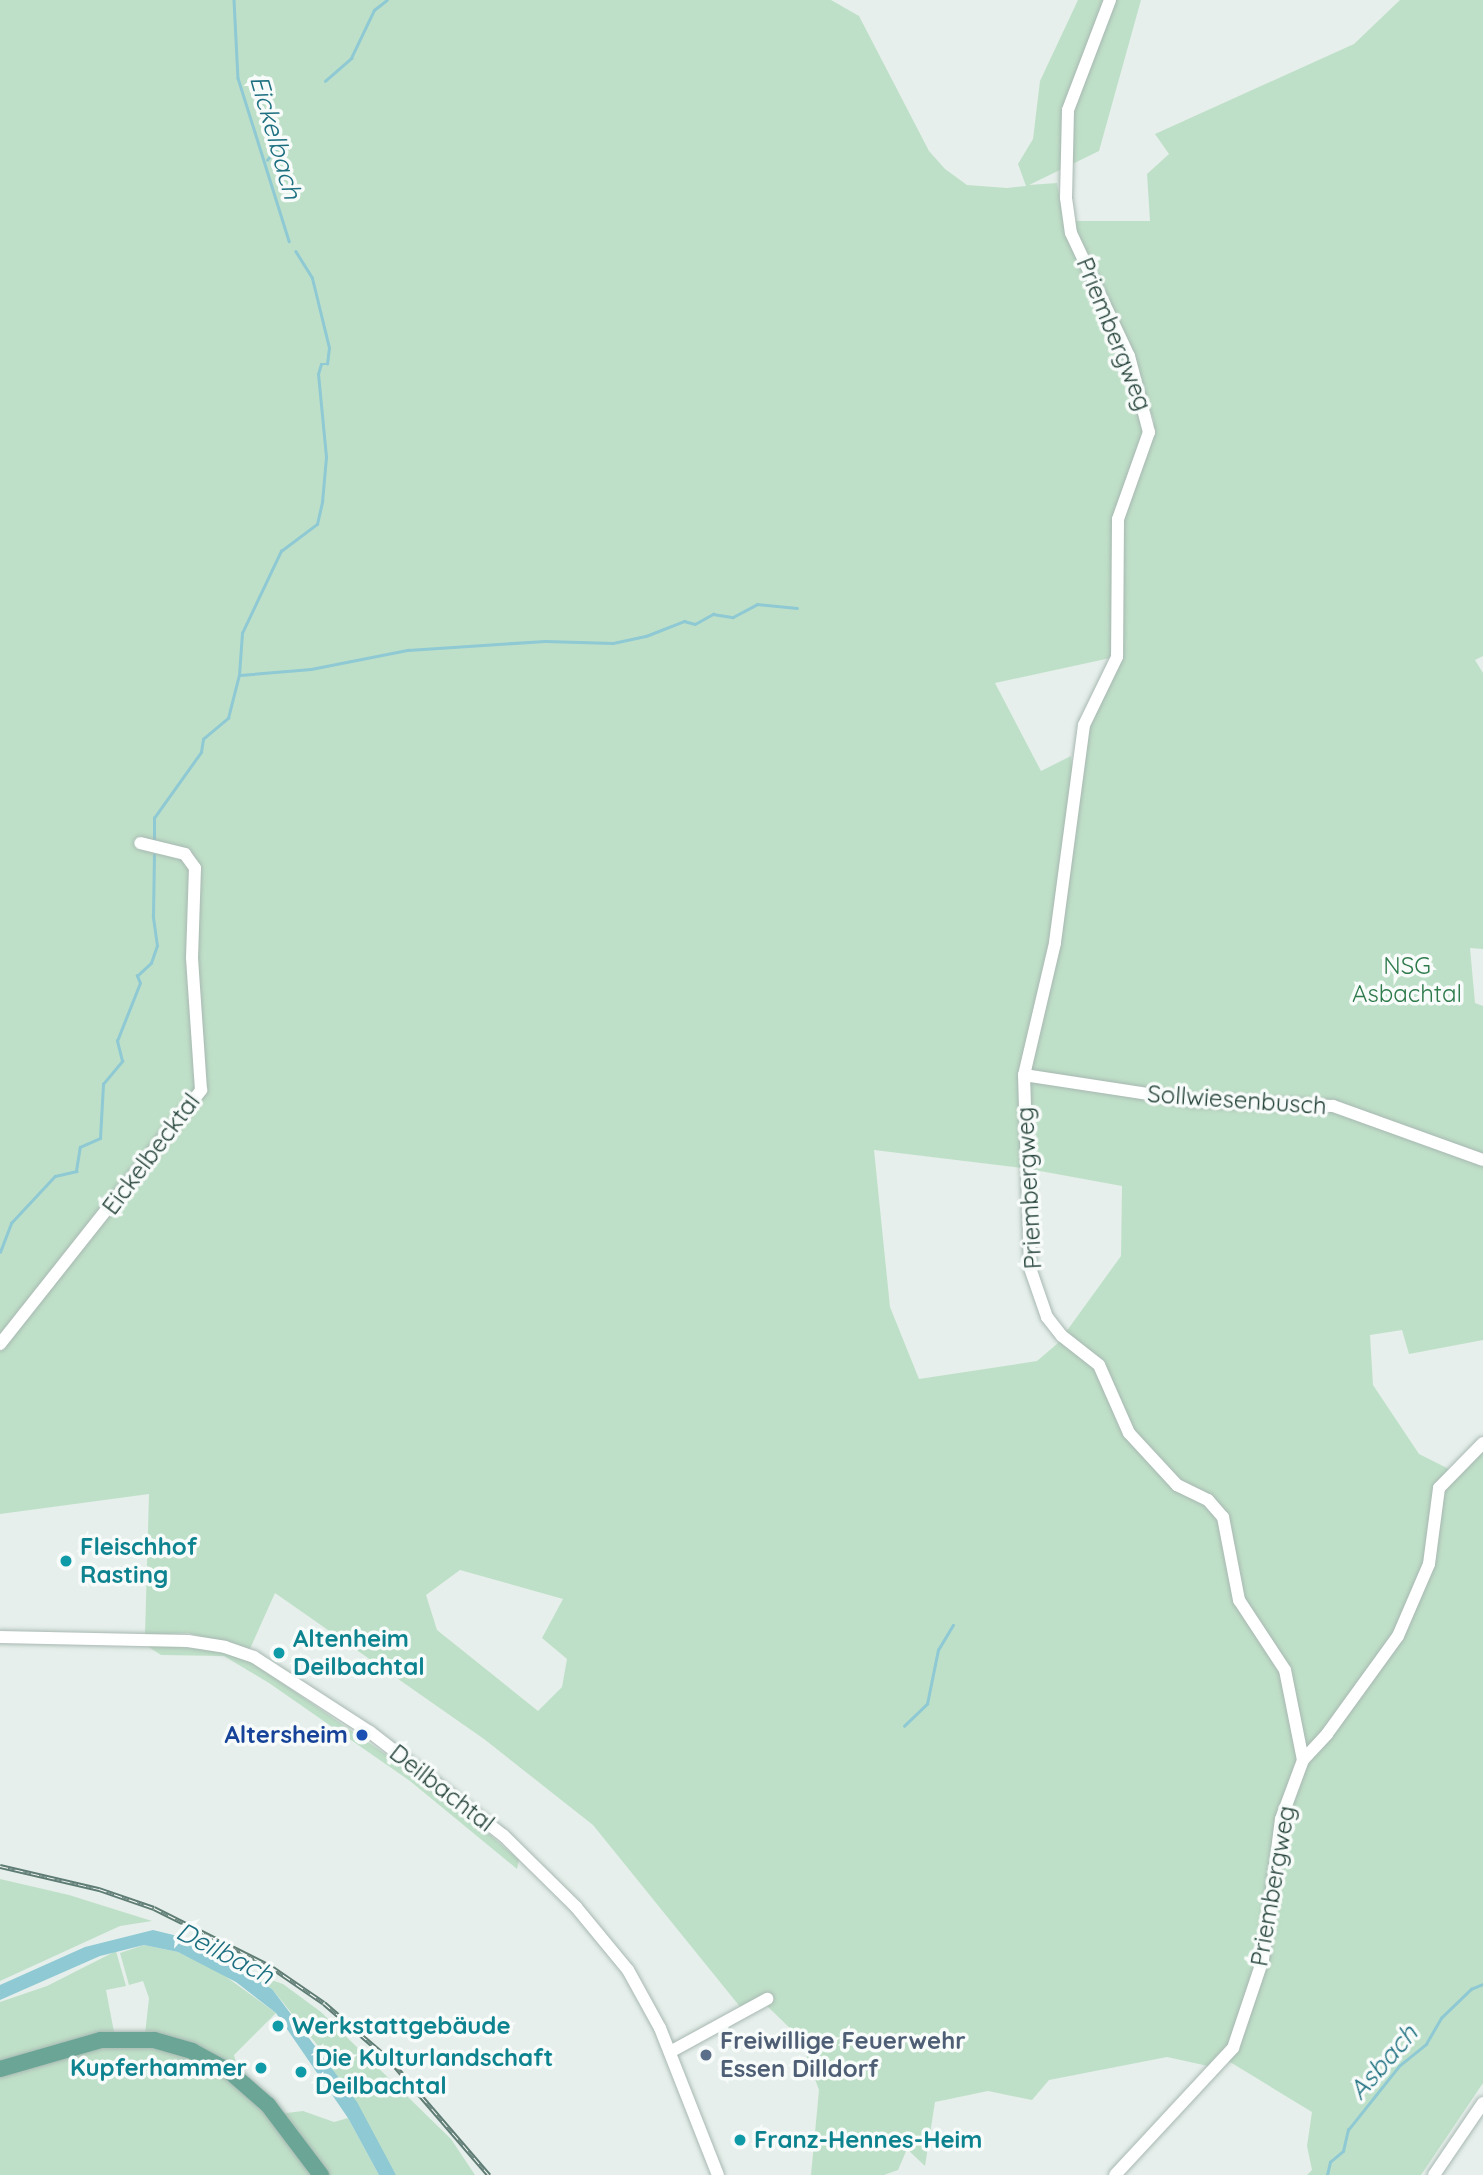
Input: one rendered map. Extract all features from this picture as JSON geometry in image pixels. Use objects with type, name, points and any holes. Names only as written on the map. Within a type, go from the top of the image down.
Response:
[{"type":"main road","points":[[0,2069],[101,2040],[147,2039],[182,2048],[210,2059],[248,2086],[268,2105],[321,2175]]},
{"type":"street","name":"Priembergweg","points":[[1110,0],[1068,110],[1065,170],[1071,233],[1129,356],[1149,432],[1118,520],[1117,657],[1084,725],[1054,951],[1024,1075],[1030,1268],[1047,1317],[1062,1336],[1099,1365],[1129,1433],[1160,1470],[1180,1488],[1217,1507],[1223,1517],[1239,1600],[1285,1670],[1303,1760],[1281,1819],[1263,1959],[1233,2048],[1115,2175]]},
{"type":"street","name":"Eickelbecktal","points":[[0,1344],[201,1090],[192,958],[195,868],[185,854],[140,843]]},
{"type":"street","name":"Sollwiesenbusch","points":[[1024,1075],[1193,1101],[1254,1106],[1324,1104],[1483,1160]]},
{"type":"street","points":[[1303,1760],[1327,1734],[1398,1636],[1425,1578],[1439,1488],[1483,1443]]},
{"type":"street","name":"Deilbachtal","points":[[0,1637],[206,1643],[249,1655],[302,1686],[446,1790],[551,1881],[634,1979],[670,2052],[718,2175]]},
{"type":"street","points":[[670,2052],[767,1999]]},
{"type":"street","points":[[1434,2175],[1483,2103]]},
{"type":"green space","name":"NSG Asbachtal","points":[[0,0],[831,0],[859,16],[929,151],[945,169],[967,185],[1007,188],[1026,186],[1018,164],[1033,139],[1040,81],[1078,0],[1141,0],[1099,151],[1029,185],[1057,183],[1064,221],[1150,221],[1147,174],[1169,154],[1155,134],[1354,44],[1400,0],[1483,0],[1483,656],[1475,660],[1483,673],[1483,949],[1470,948],[1475,1003],[1483,1006],[1483,1340],[1409,1354],[1402,1330],[1370,1335],[1373,1385],[1419,1454],[1449,1469],[1463,1464],[1483,1446],[1483,2083],[1421,2175],[1307,2175],[1312,2170],[1307,2146],[1312,2112],[1230,2062],[1208,2066],[1167,2057],[1049,2080],[1032,2100],[988,2091],[935,2102],[925,2166],[907,2149],[898,2170],[884,2175],[811,2175],[819,2090],[800,2038],[760,1999],[741,2008],[593,1825],[484,1739],[275,1593],[249,1651],[188,1633],[145,1635],[149,1494],[0,1514]],"holes":[[[1142,388],[1154,421],[1151,441],[1125,504],[1117,541],[1118,643],[1112,540],[1120,504],[1145,442],[1146,420],[1139,403]],[[1118,650],[1116,669],[1085,725],[1069,877],[1052,981],[1029,1053],[1027,1106],[1029,1169],[1122,1186],[1121,1256],[1058,1343],[1037,1361],[919,1379],[890,1307],[874,1150],[1023,1168],[1020,1097],[1026,1050],[1045,988],[1074,784],[1071,756],[1041,771],[995,683],[1115,657]],[[460,1570],[563,1599],[542,1638],[567,1659],[562,1687],[538,1711],[437,1630],[426,1595]]]},
{"type":"green space","points":[[144,1644],[224,1651],[252,1662],[443,1794],[519,1860],[517,1869],[410,1781],[269,1683],[224,1656],[161,1655]]},
{"type":"green space","points":[[0,1879],[69,1895],[152,1921],[120,1926],[0,1981]]},
{"type":"green space","points":[[144,1945],[178,1952],[221,1973],[276,2013],[234,2055],[239,2075],[145,2034],[149,1998],[143,1981],[129,1985],[120,1953]]},
{"type":"green space","points":[[116,1951],[126,1986],[106,1990],[114,2032],[0,2067],[0,2002],[47,1986]]},
{"type":"green space","points":[[240,1969],[283,1984],[321,2012],[451,2139],[475,2175],[396,2175],[318,2046],[272,1989]]},
{"type":"green space","points":[[113,2040],[185,2050],[278,2114],[303,2111],[334,2122],[348,2118],[379,2175],[0,2175],[0,2071]]},
{"type":"water","points":[[153,1930],[194,1940],[272,1989],[357,2102],[396,2175],[379,2175],[348,2118],[276,2013],[236,1982],[178,1952],[144,1945],[100,1956],[0,2000],[0,1985],[85,1947]]},
{"type":"waterway","name":"Eickelbach","points":[[234,0],[238,78],[289,241]]},
{"type":"waterway","points":[[325,81],[351,58],[374,10],[387,0]]},
{"type":"waterway","points":[[267,160],[283,140]]},
{"type":"waterway","name":"Eickelbach","points":[[154,841],[154,818],[201,752],[203,739],[228,718],[239,675],[242,633],[281,551],[317,524],[326,457],[318,374],[321,364],[327,364],[329,348],[312,278],[296,252]]},
{"type":"waterway","points":[[240,675],[311,669],[408,650],[545,641],[613,643],[646,636],[684,621],[695,624],[713,614],[733,617],[757,604],[797,608]]},
{"type":"waterway","name":"Eickelbach","points":[[0,1252],[11,1223],[55,1176],[76,1171],[80,1147],[100,1138],[103,1084],[122,1061],[117,1041],[140,983],[137,976],[151,963],[157,946],[153,916],[154,855]]},
{"type":"waterway","points":[[904,1726],[927,1704],[938,1650],[953,1625]]},
{"type":"waterway","name":"Asbach","points":[[1327,2175],[1330,2162],[1343,2151],[1348,2130],[1399,2066],[1426,2044],[1441,2018],[1471,1989],[1483,1984]]},
{"type":"railway","points":[[0,1866],[99,1889],[154,1908],[270,1966],[324,2003],[390,2060],[489,2175]]},
{"type":"place","name":"Fleischhof Rasting","points":[[66,1561]]},
{"type":"place","name":"Altenheim Deilbachtal","points":[[279,1653]]},
{"type":"place","name":"Altersheim","points":[[362,1735]]},
{"type":"place","name":"Werkstattgebäude","points":[[278,2026]]},
{"type":"place","name":"Freiwillige Feuerwehr Essen Dilldorf","points":[[706,2055]]},
{"type":"place","name":"Kupferhammer","points":[[261,2068]]},
{"type":"place","name":"Die Kulturlandschaft Deilbachtal","points":[[301,2072]]},
{"type":"place","name":"Franz-Hennes-Heim","points":[[740,2140]]},
{"type":"water label","name":"Deilbach","points":[[225,1953]]}]
